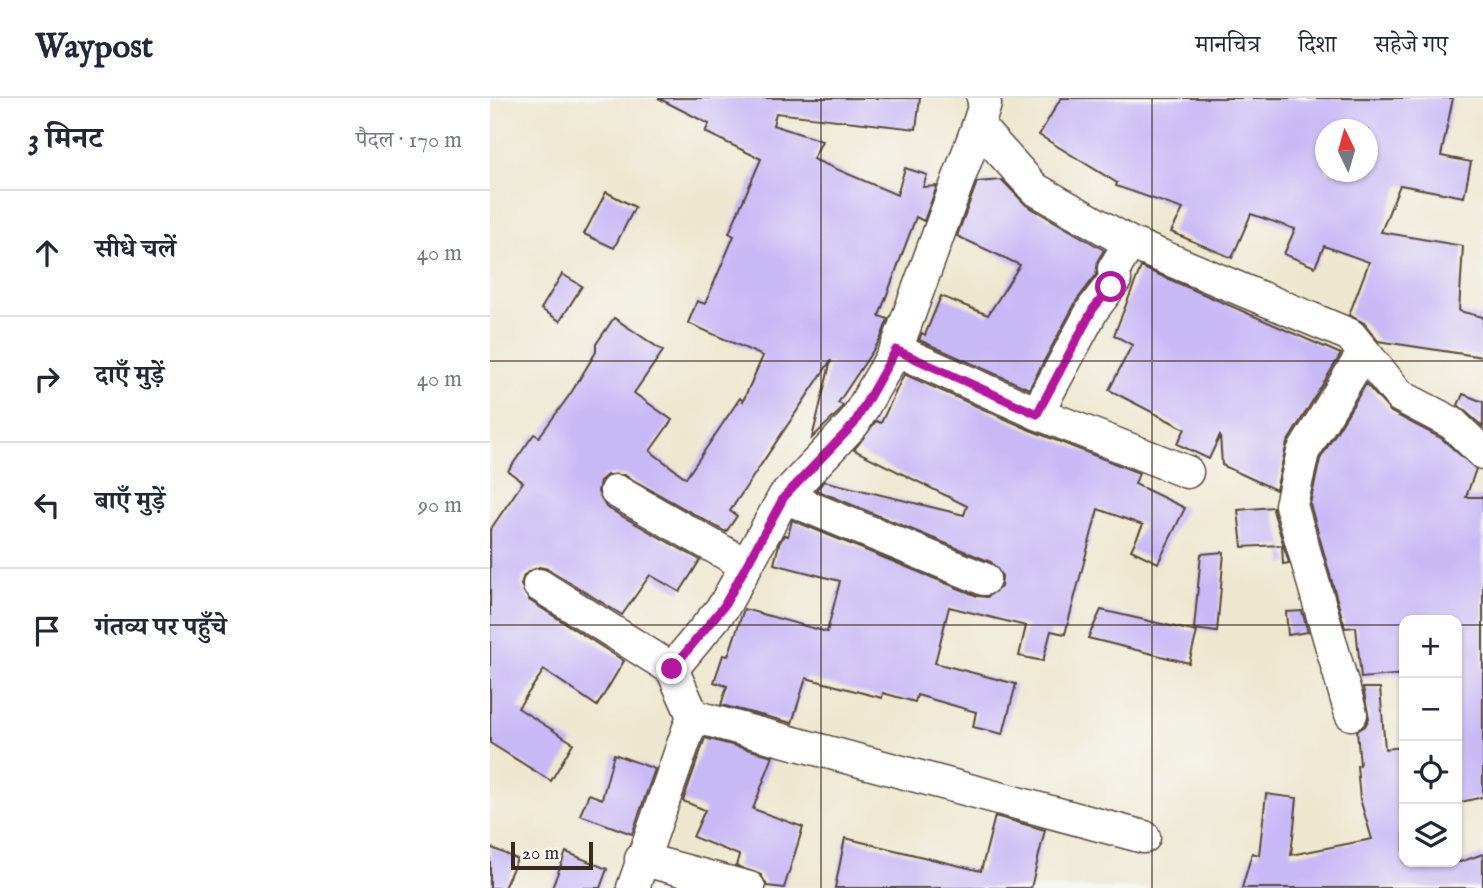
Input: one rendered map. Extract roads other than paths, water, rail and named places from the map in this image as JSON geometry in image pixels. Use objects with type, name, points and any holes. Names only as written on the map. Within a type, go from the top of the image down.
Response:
[{"type":"street","points":[[980,112],[1035,189],[1130,243],[1350,335],[1400,396],[1452,423],[1483,453]]},
{"type":"street","points":[[672,669],[724,606],[784,497],[854,424],[896,350],[980,112]]},
{"type":"street","points":[[1037,414],[1093,309],[1115,280],[1114,269],[1130,243]]},
{"type":"street","points":[[896,350],[1037,414],[1187,472]]},
{"type":"street","points":[[1350,714],[1291,505],[1303,452],[1364,352]]},
{"type":"street","points":[[616,491],[746,565]]},
{"type":"street","points":[[784,497],[984,579]]},
{"type":"street","points":[[539,584],[672,669],[694,716],[637,873],[749,888]]},
{"type":"street","points":[[694,716],[1144,837]]}]
